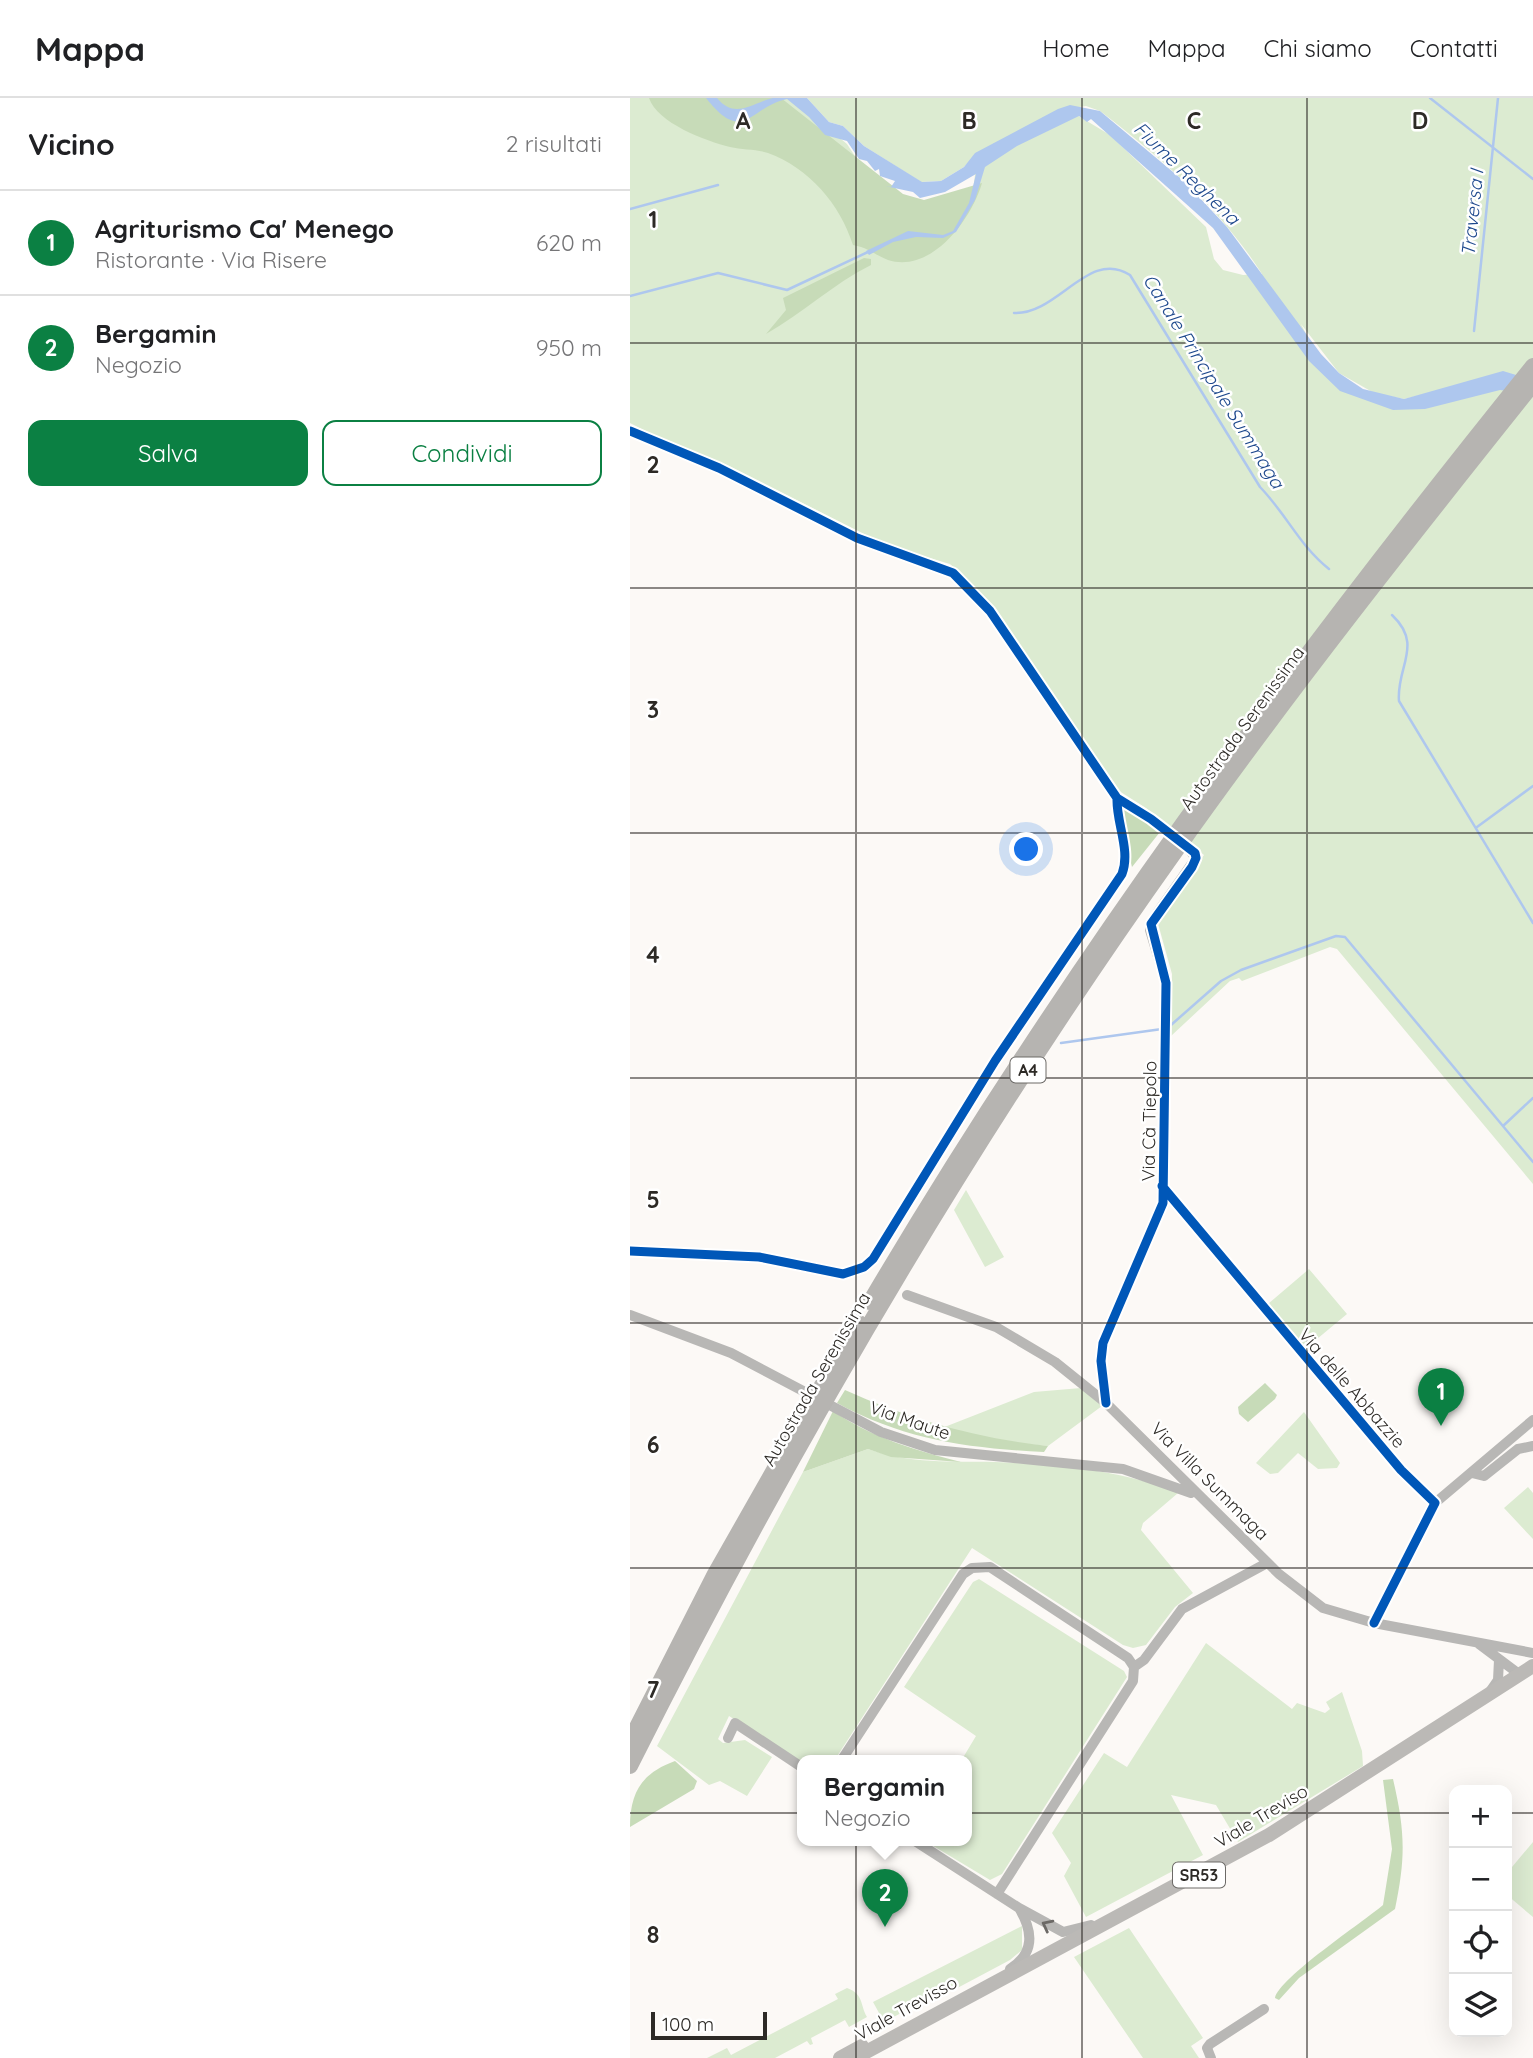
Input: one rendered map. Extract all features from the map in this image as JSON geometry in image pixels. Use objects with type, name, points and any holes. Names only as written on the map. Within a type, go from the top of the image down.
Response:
[{"type":"highway","name":"Autostrada Serenissima","points":[[630,1766],[729,1573],[817,1414],[934,1217],[1057,1024],[1173,854],[1293,689],[1496,421],[1533,366]]},
{"type":"highway","name":"Autostrada Serenissima","points":[[630,1741],[715,1574],[809,1405],[924,1211],[1044,1023],[1161,850],[1284,682],[1496,421],[1533,384]]},
{"type":"main road","name":"Viale Treviso","points":[[1413,1745],[1475,1711],[1528,1674],[1533,1666]]},
{"type":"main road","name":"Viale Treviso","points":[[976,1991],[1177,1887],[1269,1835],[1413,1745],[1487,1694],[1528,1674]]},
{"type":"main road","points":[[841,2058],[884,2034],[976,1991]]},
{"type":"main road","name":"Viale Trevisso","points":[[855,2058],[932,2019],[976,1991]]},
{"type":"street","points":[[630,431],[719,468],[858,538],[953,573],[990,611],[1117,798],[1164,829]]},
{"type":"street","points":[[630,1251],[759,1257],[843,1274],[864,1267],[873,1259],[995,1061],[1122,874],[1126,864],[1116,812],[1117,798]]},
{"type":"street","name":"Via Cà Tiepolo","points":[[1106,1403],[1101,1361],[1108,1324],[1160,1214],[1166,983],[1150,930],[1158,912],[1196,858],[1187,847]]},
{"type":"street","name":"Via delle Abbazzie","points":[[1162,1186],[1375,1439],[1435,1503]]},
{"type":"street","name":"Via Villa Summaga","points":[[907,1295],[996,1327],[1055,1362],[1106,1403],[1267,1563],[1322,1608],[1374,1623],[1533,1653]]},
{"type":"street","name":"Via Maute","points":[[630,1315],[732,1353],[881,1432],[935,1450],[1122,1469],[1158,1479],[1196,1495]]},
{"type":"street","points":[[1374,1623],[1435,1503],[1533,1420]]},
{"type":"street","points":[[1472,1473],[1484,1476],[1518,1449],[1533,1446]]},
{"type":"street","points":[[1158,1479],[1169,1466]]},
{"type":"street","points":[[1134,1667],[1144,1660],[1187,1605],[1267,1563]]},
{"type":"street","points":[[845,1755],[963,1574],[972,1568],[990,1567],[1125,1656],[1134,1667],[1133,1681],[997,1894]]},
{"type":"street","points":[[1477,1643],[1499,1660],[1528,1674]]},
{"type":"street","points":[[1504,1648],[1528,1674]]},
{"type":"street","points":[[1487,1694],[1498,1680],[1499,1660]]},
{"type":"street","points":[[754,1737],[797,1764]]},
{"type":"street","points":[[923,1846],[1046,1925],[1070,1933],[1177,1887]]},
{"type":"street","points":[[976,1991],[1017,1964],[1029,1948],[1030,1930],[1019,1908]]},
{"type":"street","points":[[1211,2058],[1207,2048],[1210,2044],[1264,2009]]},
{"type":"green space","points":[[630,98],[792,98],[847,144],[878,191],[917,232],[973,190],[978,152],[964,167],[941,181],[921,182],[864,146],[843,126],[829,122],[807,98],[1533,98],[1533,1184],[1337,949],[1330,947],[1242,981],[1239,978],[1230,981],[1171,1036],[1172,974],[1157,920],[1204,855],[1146,808],[1116,789],[973,585],[950,564],[886,545],[727,465],[685,451],[630,423]],"holes":[[[1086,106],[1100,111],[1188,185],[1228,228],[1262,274],[1243,275],[1223,270],[1214,259],[1206,227],[1110,135],[1067,109]],[[1301,324],[1339,373],[1374,393],[1404,399],[1462,385],[1399,405],[1327,376]]]},
{"type":"green space","points":[[649,98],[781,98],[903,194],[924,200],[982,183],[969,212],[948,240],[920,259],[904,262],[888,260],[853,245],[831,202],[821,189],[797,168],[768,153],[730,147],[684,130],[662,115]]},
{"type":"green space","points":[[864,258],[871,259],[871,265],[766,334],[786,310],[783,298]]},
{"type":"green space","points":[[1123,806],[1160,832],[1132,867],[1119,813]]},
{"type":"green space","points":[[966,1190],[1004,1257],[985,1267],[954,1210]]},
{"type":"green space","points":[[1309,1269],[1347,1314],[1305,1349],[1268,1304]]},
{"type":"green space","points":[[1265,1383],[1277,1395],[1248,1422],[1239,1414],[1238,1407]]},
{"type":"green space","points":[[1081,1388],[1102,1406],[1048,1446],[1004,1442],[942,1428],[1034,1392]]},
{"type":"green space","points":[[845,1390],[944,1426],[995,1438],[1048,1446],[1044,1452],[989,1448],[912,1434],[862,1416],[837,1403]]},
{"type":"green space","points":[[833,1411],[879,1436],[961,1462],[891,1457],[868,1449],[803,1472]]},
{"type":"green space","points":[[1304,1412],[1340,1463],[1337,1468],[1318,1469],[1298,1453],[1278,1473],[1270,1474],[1256,1463]]},
{"type":"green space","points":[[868,1449],[915,1459],[1065,1467],[1134,1478],[1178,1493],[1143,1523],[1141,1530],[1193,1593],[1175,1607],[1146,1645],[1133,1648],[1123,1645],[972,1548],[838,1755],[797,1755],[797,1759],[729,1716],[718,1739],[723,1743],[745,1740],[772,1757],[747,1796],[720,1781],[709,1785],[657,1746],[803,1472]]},
{"type":"green space","points":[[1528,1487],[1533,1493],[1533,1539],[1504,1508]]},
{"type":"green space","points":[[979,1579],[1124,1671],[1127,1677],[1002,1874],[990,1880],[933,1846],[972,1846],[972,1755],[965,1755],[976,1736],[904,1687],[973,1582]]},
{"type":"green space","points":[[1206,1643],[1292,1709],[1297,1703],[1325,1713],[1330,1709],[1326,1702],[1342,1692],[1362,1751],[1363,1766],[1238,1842],[1216,1805],[1171,1795],[1203,1855],[1086,1917],[1064,1876],[1071,1863],[1052,1833],[1104,1753],[1127,1767]]},
{"type":"green space","points":[[675,1761],[697,1781],[694,1789],[630,1827],[632,1804],[640,1785],[654,1771]]},
{"type":"green space","points":[[1393,1779],[1403,1844],[1395,1909],[1299,1978],[1279,2000],[1275,1998],[1280,1989],[1306,1964],[1383,1905],[1392,1849],[1383,1780]]},
{"type":"green space","points":[[1533,1842],[1533,1917],[1512,1899],[1512,1867]]},
{"type":"green space","points":[[1022,1926],[1022,1950],[1010,1960],[931,2002],[926,2000],[884,2022],[873,2002]]},
{"type":"green space","points":[[1129,1928],[1203,2038],[1191,2046],[1199,2058],[1143,2058],[1074,1957]]},
{"type":"green space","points":[[847,1988],[859,1997],[867,2017],[849,2027],[845,2020],[811,2038],[813,2044],[810,2045],[807,2041],[775,2058],[707,2058],[727,2048],[731,2055],[838,1999],[835,1994]]},
{"type":"water","points":[[706,98],[717,98],[724,105],[737,109],[773,98],[807,98],[829,122],[843,126],[864,146],[922,182],[941,181],[964,167],[975,153],[1058,109],[1070,105],[1100,111],[1185,182],[1227,227],[1321,354],[1339,373],[1363,389],[1404,399],[1503,371],[1533,380],[1533,394],[1500,390],[1425,409],[1393,410],[1340,391],[1309,361],[1213,228],[1091,119],[1087,122],[1079,116],[1017,146],[985,167],[975,200],[956,232],[943,238],[916,237],[893,242],[869,255],[866,251],[908,231],[943,235],[953,231],[969,203],[976,174],[945,192],[920,198],[913,192],[885,186],[891,187],[895,181],[880,176],[879,169],[875,171],[867,161],[859,159],[847,141],[825,135],[787,99],[738,122],[729,120]]},
{"type":"waterway","points":[[1430,98],[1533,179]]},
{"type":"waterway","name":"Traversa I","points":[[1474,331],[1498,98]]},
{"type":"waterway","points":[[630,209],[718,185]]},
{"type":"waterway","points":[[630,296],[718,273],[787,290],[868,252]]},
{"type":"waterway","name":"Canale Principale Summaga","points":[[1014,313],[1030,311],[1045,304],[1087,276],[1101,270],[1115,269],[1130,275],[1260,487],[1309,550],[1329,569]]},
{"type":"waterway","name":"Canale Principale Summaga","points":[[1392,615],[1406,636],[1407,646],[1399,701],[1533,923]]},
{"type":"waterway","points":[[1477,827],[1533,786]]},
{"type":"waterway","points":[[1171,1025],[1221,981],[1241,970],[1336,936],[1345,937],[1533,1162]]},
{"type":"waterway","points":[[1061,1043],[1162,1029]]},
{"type":"waterway","points":[[1503,1126],[1533,1098]]},
{"type":"cycle path","points":[[630,431],[719,468],[857,538],[953,573],[990,611],[1117,798],[1151,819],[1195,853],[1192,867],[1151,924],[1166,983],[1163,1203],[1103,1343],[1101,1361],[1106,1403]]},
{"type":"cycle path","points":[[630,1251],[759,1257],[843,1274],[864,1267],[873,1259],[995,1061],[1122,874],[1125,856],[1117,798]]},
{"type":"cycle path","points":[[1162,1186],[1401,1470],[1435,1503],[1374,1623]]},
{"type":"place","name":"Agriturismo Ca' Menego","points":[[1441,1426]]},
{"type":"place","name":"Bergamin","points":[[885,1927]]},
{"type":"water label","name":"Fiume Reghena","points":[[1187,173]]}]
